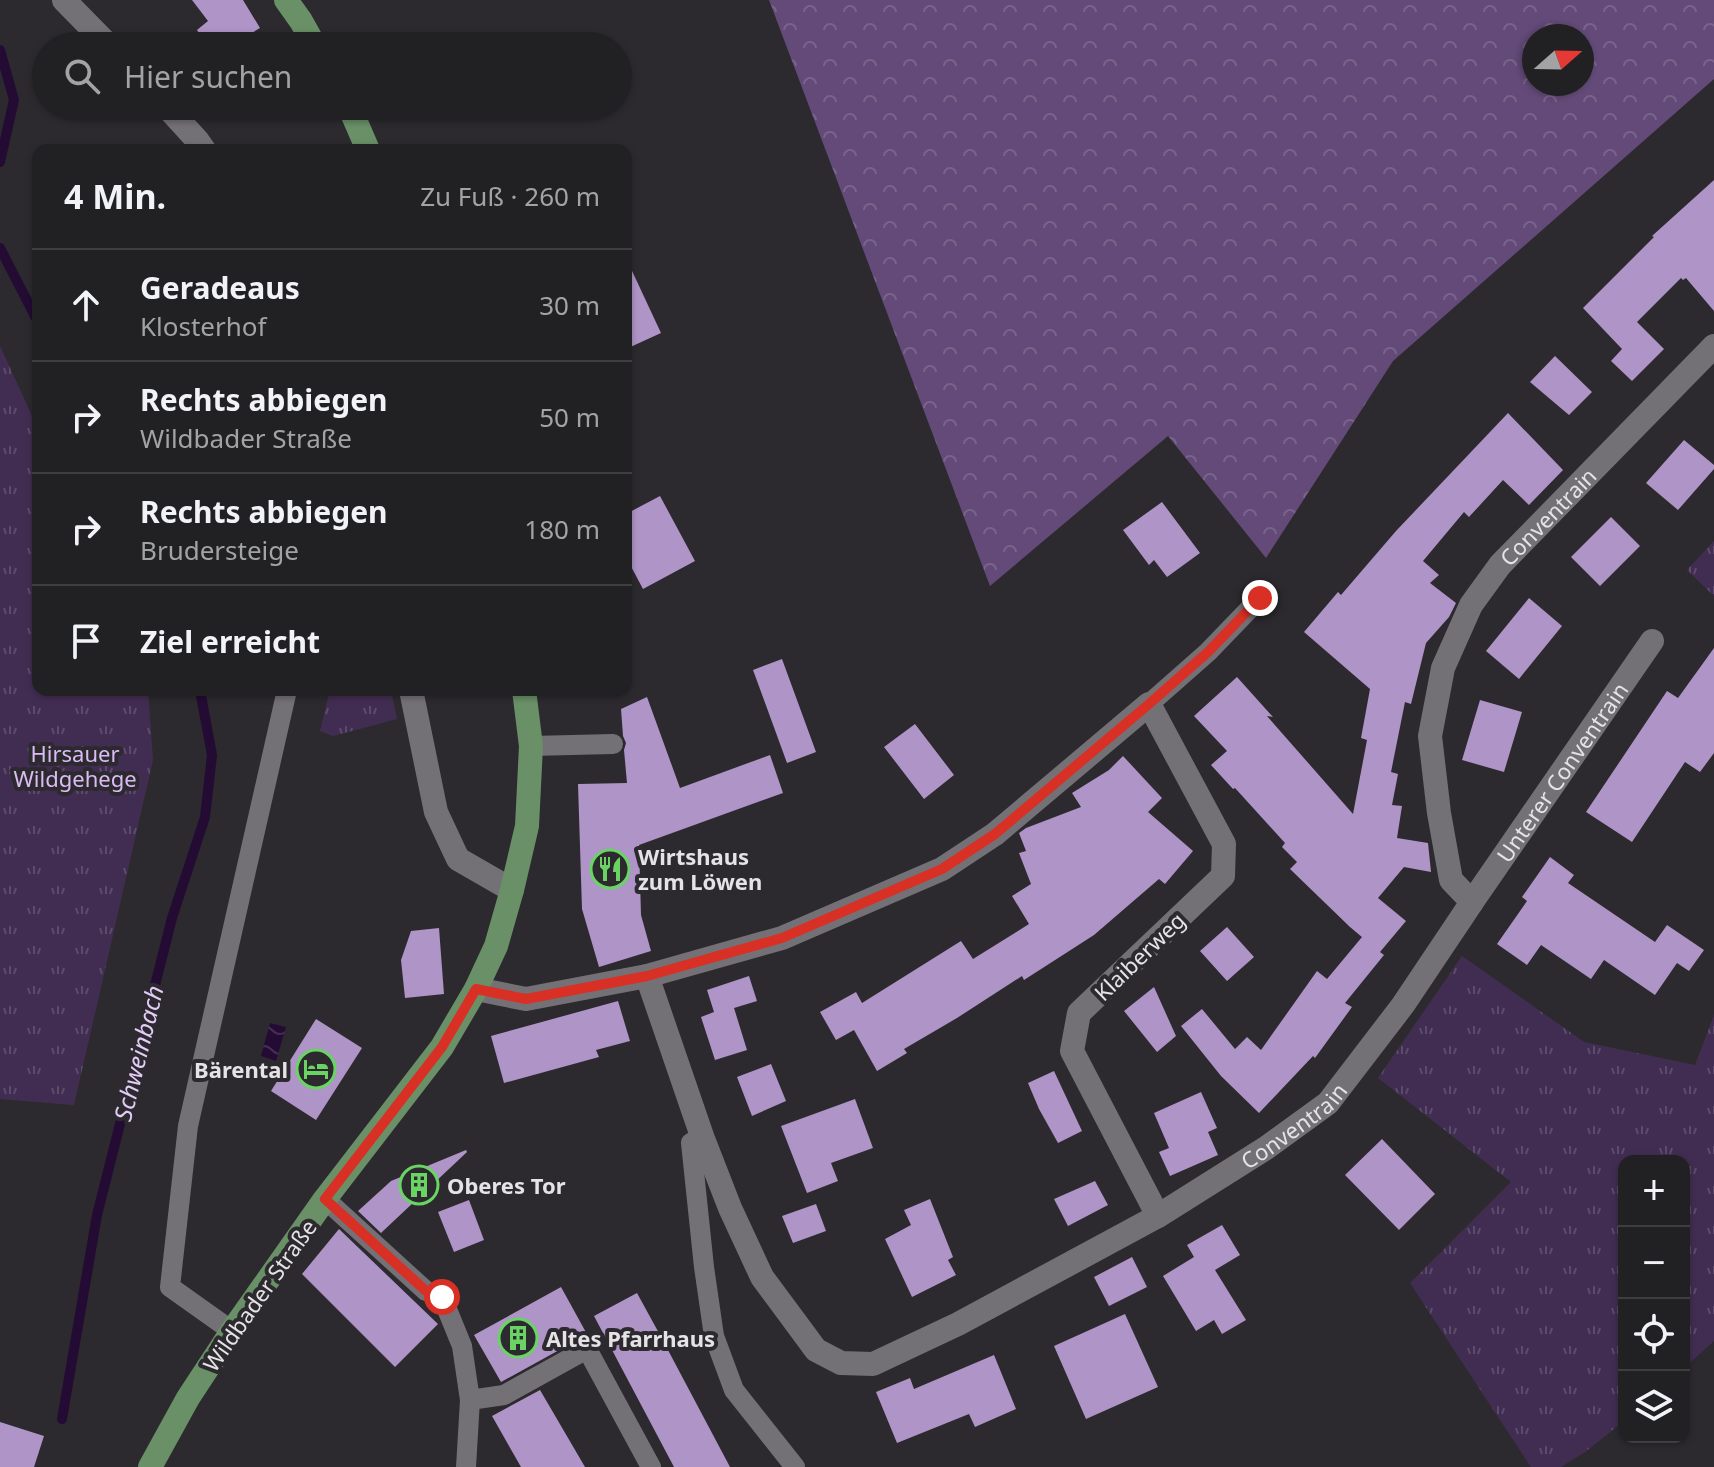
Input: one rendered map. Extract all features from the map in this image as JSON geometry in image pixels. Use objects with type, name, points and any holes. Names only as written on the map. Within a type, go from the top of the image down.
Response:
[{"type":"main road","points":[[286,0],[307,32]]},
{"type":"main road","points":[[355,120],[365,144]]},
{"type":"main road","name":"Wildbader Straße","points":[[150,1467],[188,1398],[232,1331],[325,1199],[442,1047],[476,989],[496,946],[527,826],[531,746],[525,696]]},
{"type":"street","points":[[64,0],[95,32]]},
{"type":"street","points":[[179,120],[200,144]]},
{"type":"street","name":"Conventrain","points":[[647,976],[702,1136],[730,1208],[762,1277],[816,1350],[841,1363],[873,1364],[958,1324],[1158,1216],[1266,1148],[1328,1103],[1403,1005],[1472,902],[1451,880],[1439,813],[1430,736],[1443,668],[1471,605],[1500,565],[1714,346]]},
{"type":"street","name":"Unterer Conventrain","points":[[1472,902],[1652,641]]},
{"type":"street","points":[[412,696],[436,812],[458,859],[512,890]]},
{"type":"street","points":[[476,989],[526,999],[647,976],[782,938],[942,869],[995,834],[1149,704]]},
{"type":"street","name":"Klaiberweg","points":[[1149,704],[1224,844],[1223,876],[1079,1013],[1072,1051],[1158,1216]]},
{"type":"lane","points":[[1149,704],[1208,652],[1260,598]]},
{"type":"lane","points":[[232,1331],[170,1287],[188,1126],[286,696]]},
{"type":"lane","points":[[531,746],[613,744]]},
{"type":"lane","points":[[702,1136],[691,1143],[714,1336],[734,1390],[795,1467]]},
{"type":"lane","points":[[325,1199],[426,1291],[442,1297],[462,1346],[470,1400],[466,1467]]},
{"type":"lane","points":[[470,1400],[504,1395],[587,1349],[651,1467]]},
{"type":"green space","points":[[769,0],[1714,0],[1714,79],[1393,361],[1266,558],[1168,436],[990,586]]},
{"type":"green space","name":"Hirsauer Wildgehege","points":[[0,346],[32,416],[32,696],[148,696],[153,760],[74,1105],[0,1099]]},
{"type":"green space","points":[[1714,541],[1714,596],[1687,570]]},
{"type":"green space","points":[[329,696],[392,696],[397,719],[333,736],[320,731]]},
{"type":"green space","points":[[1462,956],[1584,1042],[1695,1065],[1714,1015],[1714,1341],[1690,1363],[1690,1155],[1618,1155],[1618,1426],[1561,1467],[1531,1467],[1410,1283],[1511,1182],[1378,1078]]},
{"type":"water","points":[[270,1023],[286,1027],[276,1061],[261,1056]]},
{"type":"building","points":[[192,0],[243,0],[260,28],[253,32],[198,32],[208,21]]},
{"type":"building","points":[[1714,180],[1714,311],[1686,278],[1681,278],[1637,322],[1664,349],[1632,381],[1611,361],[1622,349],[1583,308],[1652,236]]},
{"type":"building","points":[[632,271],[661,333],[632,346]]},
{"type":"building","points":[[1555,356],[1592,392],[1569,415],[1530,382]]},
{"type":"building","points":[[1508,413],[1563,470],[1529,505],[1503,480],[1469,517],[1464,512],[1423,561],[1439,575],[1430,583],[1456,603],[1449,617],[1426,643],[1411,704],[1405,702],[1391,772],[1398,774],[1392,805],[1402,806],[1397,838],[1428,843],[1431,872],[1404,867],[1378,898],[1406,921],[1380,952],[1384,955],[1345,1003],[1352,1007],[1315,1058],[1313,1056],[1259,1113],[1221,1076],[1181,1026],[1202,1009],[1235,1049],[1247,1037],[1261,1050],[1317,971],[1327,979],[1362,937],[1290,869],[1297,862],[1282,847],[1285,843],[1211,765],[1227,751],[1194,716],[1237,677],[1353,814],[1367,740],[1361,738],[1370,689],[1304,632]]},
{"type":"building","points":[[1684,440],[1714,465],[1714,469],[1678,510],[1646,483]]},
{"type":"building","points":[[660,496],[695,561],[643,589],[632,568],[632,511]]},
{"type":"building","points":[[1162,502],[1200,553],[1167,577],[1154,560],[1149,565],[1123,530]]},
{"type":"building","points":[[1611,517],[1640,546],[1600,586],[1571,557]]},
{"type":"building","points":[[1529,598],[1562,626],[1519,679],[1486,651]]},
{"type":"building","points":[[1714,648],[1714,753],[1700,772],[1685,762],[1632,842],[1586,812],[1667,691],[1678,698]]},
{"type":"building","points":[[782,659],[816,752],[787,763],[753,670]]},
{"type":"building","points":[[647,697],[680,788],[770,755],[783,793],[639,845],[641,915],[651,951],[599,967],[582,909],[578,784],[627,783],[621,709]]},
{"type":"building","points":[[1480,700],[1522,712],[1504,772],[1462,760]]},
{"type":"building","points":[[915,724],[954,775],[924,799],[884,747]]},
{"type":"building","points":[[1123,756],[1162,798],[1148,812],[1193,851],[1165,884],[1159,879],[1094,935],[1024,980],[1022,976],[904,1049],[907,1053],[877,1071],[854,1030],[836,1040],[820,1012],[856,992],[862,1003],[961,941],[973,959],[1029,924],[1012,896],[1031,884],[1019,853],[1026,851],[1019,833],[1081,807],[1072,793],[1109,770]]},
{"type":"building","points":[[1550,857],[1574,875],[1568,883],[1655,942],[1667,925],[1704,950],[1689,971],[1677,963],[1655,995],[1604,960],[1591,979],[1541,945],[1527,965],[1497,944],[1527,901],[1522,897]]},
{"type":"building","points":[[1227,927],[1254,957],[1227,981],[1200,951]]},
{"type":"building","points":[[439,928],[444,994],[405,998],[401,960],[411,931]]},
{"type":"building","points":[[749,976],[757,1001],[734,1008],[747,1050],[715,1060],[701,1017],[714,1012],[707,990]]},
{"type":"building","points":[[1154,987],[1176,1036],[1157,1052],[1124,1011]]},
{"type":"building","points":[[618,1001],[630,1041],[596,1050],[599,1057],[504,1083],[491,1036]]},
{"type":"building","name":"Bärental","points":[[316,1019],[362,1048],[316,1120],[271,1091]]},
{"type":"building","points":[[771,1064],[786,1101],[752,1116],[737,1077]]},
{"type":"building","points":[[1054,1071],[1082,1131],[1058,1143],[1028,1083]]},
{"type":"building","points":[[1201,1092],[1217,1128],[1208,1132],[1218,1155],[1170,1176],[1159,1152],[1169,1148],[1154,1113]]},
{"type":"building","points":[[855,1099],[873,1148],[831,1163],[838,1181],[807,1193],[781,1126]]},
{"type":"building","points":[[1382,1139],[1435,1194],[1399,1230],[1345,1175]]},
{"type":"building","points":[[466,1150],[381,1233],[358,1211],[391,1181]]},
{"type":"building","points":[[1095,1181],[1108,1205],[1068,1226],[1054,1199]]},
{"type":"building","points":[[930,1199],[953,1257],[948,1260],[956,1275],[912,1297],[885,1239],[911,1225],[904,1210]]},
{"type":"building","points":[[469,1200],[484,1240],[454,1252],[438,1212]]},
{"type":"building","points":[[816,1204],[826,1231],[793,1243],[782,1216]]},
{"type":"building","points":[[1222,1225],[1240,1255],[1215,1270],[1246,1320],[1222,1334],[1214,1320],[1196,1331],[1163,1276],[1194,1257],[1187,1245]]},
{"type":"building","points":[[339,1229],[438,1324],[395,1367],[302,1274]]},
{"type":"building","points":[[1132,1257],[1147,1287],[1109,1306],[1094,1277]]},
{"type":"building","name":"Altes Pfarrhaus","points":[[561,1287],[588,1336],[501,1382],[474,1335]]},
{"type":"building","points":[[637,1293],[730,1467],[674,1467],[594,1316]]},
{"type":"building","points":[[1125,1314],[1158,1387],[1086,1419],[1054,1346]]},
{"type":"building","points":[[994,1355],[1016,1409],[975,1427],[969,1414],[897,1443],[876,1392],[910,1378],[914,1389]]},
{"type":"building","points":[[540,1390],[585,1467],[521,1467],[492,1416]]},
{"type":"building","points":[[0,1422],[44,1436],[34,1467],[0,1467]]},
{"type":"waterway","name":"Schweinbach","points":[[0,50],[14,100],[0,162]]},
{"type":"waterway","name":"Schweinbach","points":[[0,248],[32,310]]},
{"type":"waterway","name":"Schweinbach","points":[[62,1419],[97,1215],[172,918],[205,817],[212,755],[201,696]]},
{"type":"place","name":"Wirtshaus zum Löwen","points":[[610,869]]},
{"type":"place","name":"Bärental","points":[[316,1069]]},
{"type":"place","name":"Oberes Tor","points":[[419,1185]]},
{"type":"place","name":"Altes Pfarrhaus","points":[[518,1338]]},
{"type":"route","points":[[442,1297],[426,1291],[325,1199],[442,1047],[476,989],[526,999],[647,976],[782,938],[942,869],[995,834],[1149,704],[1208,652],[1260,598]]}]
